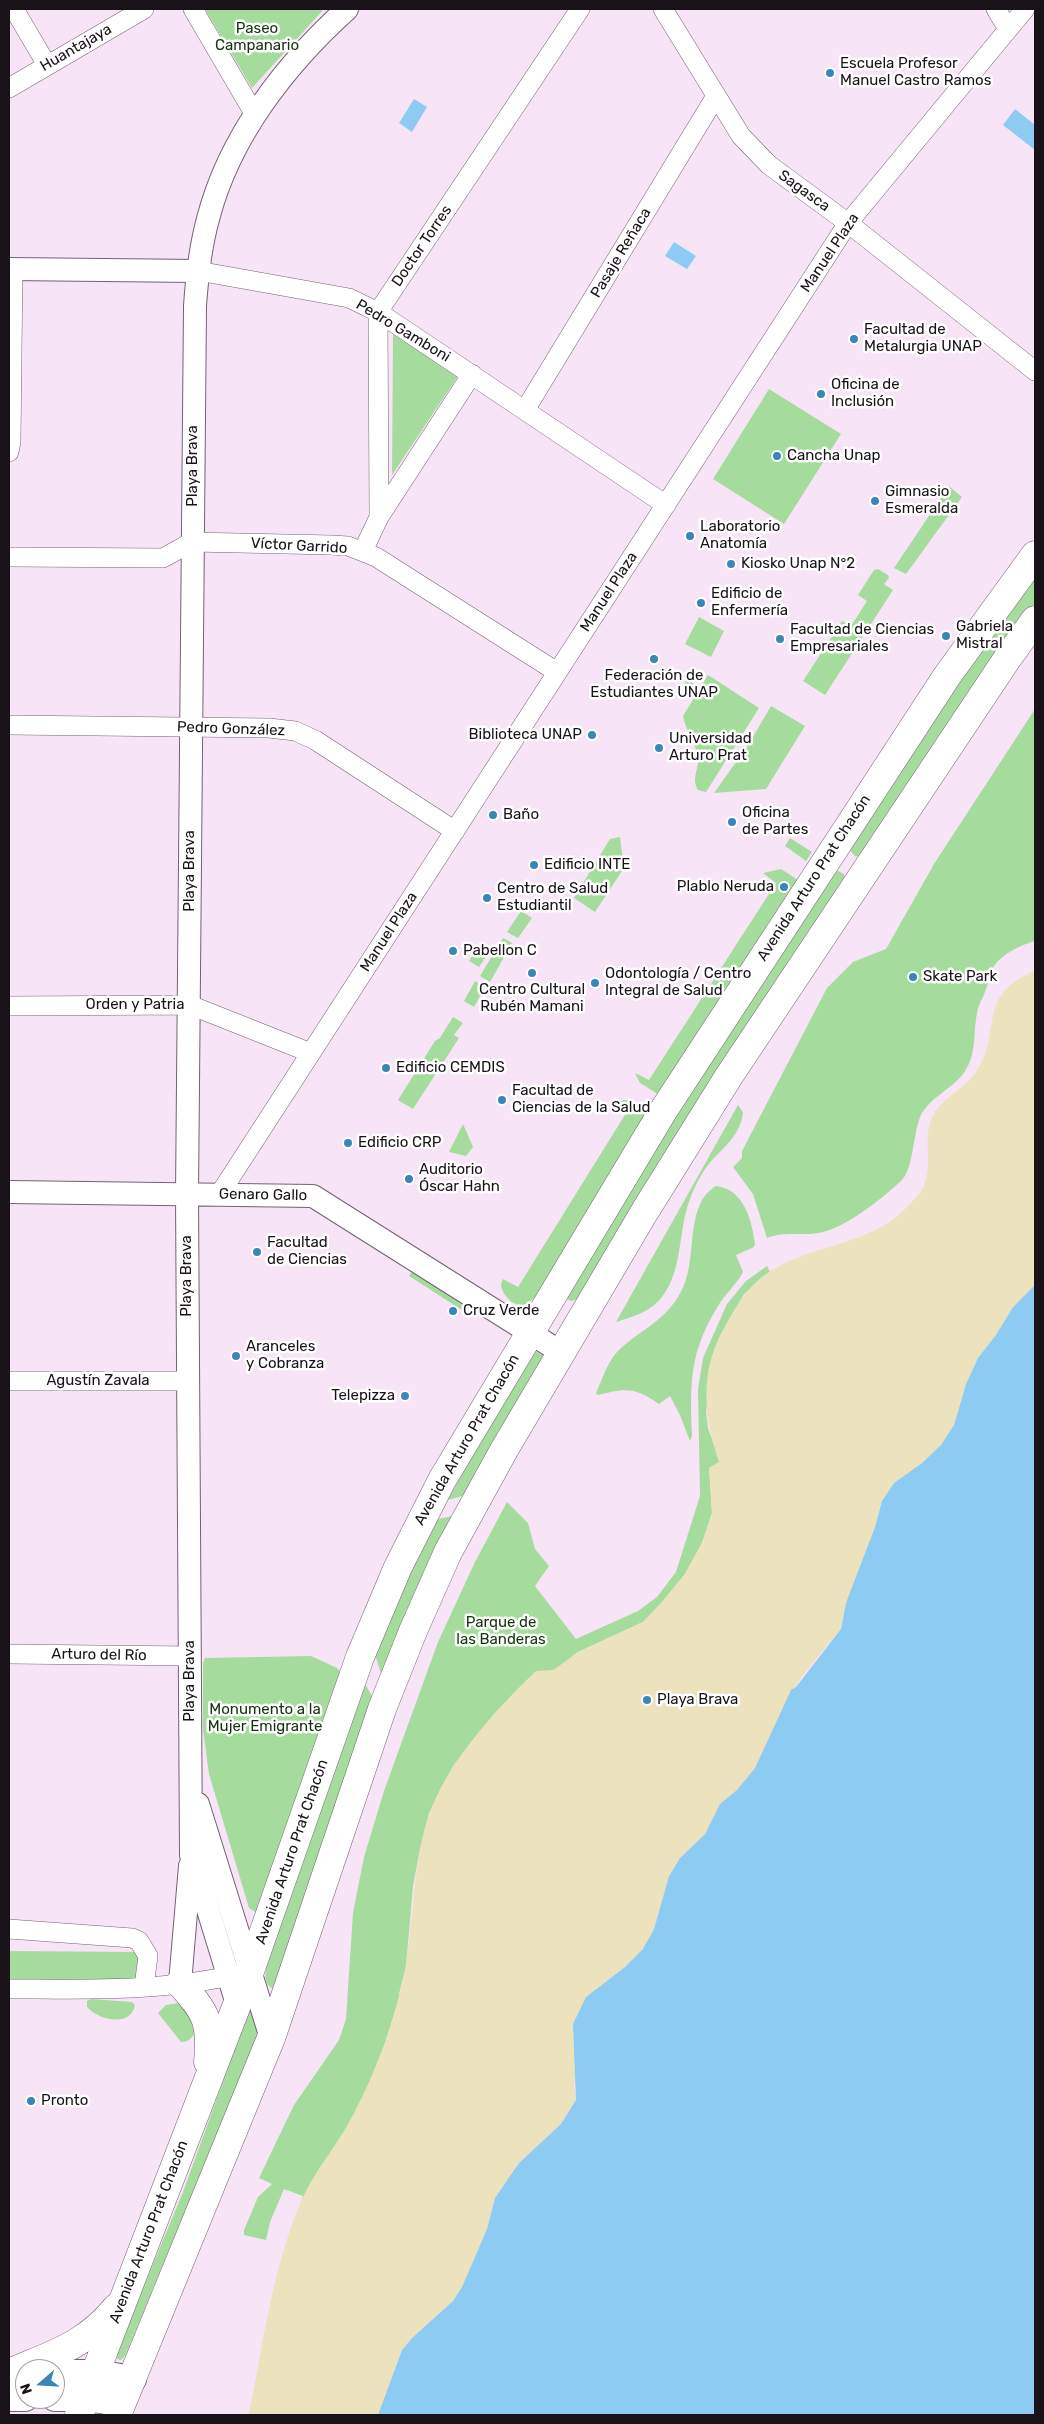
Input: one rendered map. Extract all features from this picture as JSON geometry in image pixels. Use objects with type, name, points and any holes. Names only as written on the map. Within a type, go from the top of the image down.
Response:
[{"type":"main road","name":"Avenida Arturo Prat Chacón","points":[[83,2407],[237,2004],[239,1974],[378,1611],[415,1531],[442,1480],[662,1111],[947,676],[1035,555]]},
{"type":"main road","points":[[65,2401],[83,2407],[120,2409],[271,2038],[382,1709],[413,1631],[469,1510],[645,1212],[729,1076],[1007,659],[1035,620]]},
{"type":"main road","points":[[180,1984],[202,2009],[208,2025],[210,2042],[207,2081]]},
{"type":"main road","points":[[9,2373],[72,2347],[86,2339],[104,2323],[124,2299]]},
{"type":"main road","points":[[65,2373],[96,2373],[133,2378]]},
{"type":"street","points":[[14,9],[47,65]]},
{"type":"street","name":"Huantajaya","points":[[9,88],[144,9]]},
{"type":"street","points":[[194,9],[255,115]]},
{"type":"street","name":"Playa Brava","points":[[271,2038],[239,1974],[191,1855],[187,1194],[194,343],[198,271],[202,244],[216,192],[237,145],[255,115],[294,62],[347,9]]},
{"type":"street","name":"Doctor Torres","points":[[378,312],[580,9]]},
{"type":"street","name":"Sagasca","points":[[663,9],[742,136],[769,165],[848,223],[1035,371]]},
{"type":"street","points":[[996,9],[1008,29]]},
{"type":"street","name":"Manuel Plaza","points":[[219,1195],[848,223],[1025,9]]},
{"type":"street","name":"Pasaje Reñaca","points":[[526,410],[716,96]]},
{"type":"street","points":[[9,452],[11,442],[11,269]]},
{"type":"street","name":"Pedro Gamboni","points":[[11,269],[198,271],[349,298],[378,312],[666,505]]},
{"type":"street","points":[[378,312],[379,517]]},
{"type":"street","points":[[363,551],[379,517],[472,374]]},
{"type":"street","name":"Víctor Garrido","points":[[9,557],[162,558],[192,542],[332,544],[363,551],[388,564],[557,672]]},
{"type":"street","name":"Pedro González","points":[[9,725],[191,726],[282,729],[306,735],[455,831]]},
{"type":"street","name":"Orden y Patria","points":[[9,1006],[190,1005],[311,1053]]},
{"type":"street","name":"Genaro Gallo","points":[[9,1192],[314,1196],[562,1353]]},
{"type":"street","name":"Agustín Zavala","points":[[9,1381],[188,1381]]},
{"type":"street","name":"Arturo del Río","points":[[9,1654],[190,1656]]},
{"type":"street","name":"Playa Brava","points":[[190,1779],[239,1974]]},
{"type":"street","points":[[180,1984],[191,1855]]},
{"type":"street","points":[[9,1930],[132,1938],[139,1941],[148,1956],[144,1986]]},
{"type":"street","points":[[9,1989],[180,1984],[239,1974]]},
{"type":"green space","name":"Paseo Campanario","points":[[205,9],[324,9],[252,88]]},
{"type":"green space","points":[[393,334],[458,376],[392,475]]},
{"type":"green space","name":"Cancha Unap","points":[[769,389],[841,434],[784,524],[713,479]]},
{"type":"green space","points":[[949,486],[962,497],[906,574],[894,568]]},
{"type":"green space","points":[[878,569],[888,575],[889,578],[884,584],[893,590],[825,695],[803,681],[842,621],[851,626],[867,601],[858,595],[874,570]]},
{"type":"green space","points":[[1035,572],[1035,603],[960,707],[861,857],[855,856],[847,847],[904,759]]},
{"type":"green space","points":[[699,617],[724,631],[711,657],[685,644]]},
{"type":"green space","points":[[693,668],[700,672],[688,692],[682,688]]},
{"type":"green space","points":[[708,675],[759,708],[706,792],[698,790],[696,786],[695,778],[698,758],[683,716]]},
{"type":"green space","points":[[771,706],[805,726],[766,789],[714,793],[747,747]]},
{"type":"green space","name":"Skate Park","points":[[1035,709],[1035,941],[1013,950],[1002,957],[994,966],[979,1004],[973,1050],[969,1064],[960,1078],[933,1100],[922,1112],[908,1169],[901,1181],[873,1204],[840,1226],[818,1233],[786,1234],[767,1238],[753,1194],[733,1167],[742,1158],[742,1151],[827,988],[853,962],[886,949],[934,864]]},
{"type":"green space","points":[[620,837],[624,868],[595,912],[574,898],[610,839]]},
{"type":"green space","points":[[790,838],[812,852],[806,861],[785,846]]},
{"type":"green space","points":[[781,869],[801,882],[661,1096],[640,1083],[635,1073],[649,1080],[776,883],[763,873]]},
{"type":"green space","points":[[836,870],[844,874],[846,881],[578,1299],[571,1301],[565,1298],[563,1290]]},
{"type":"green space","points":[[521,911],[532,918],[518,938],[507,932]]},
{"type":"green space","points":[[503,938],[512,943],[490,982],[480,976]]},
{"type":"green space","points":[[481,942],[491,949],[479,967],[469,961]]},
{"type":"green space","points":[[475,981],[485,987],[474,1007],[464,1001]]},
{"type":"green space","points":[[453,1017],[463,1023],[454,1035],[459,1038],[413,1109],[398,1100],[435,1041],[440,1038]]},
{"type":"green space","points":[[626,1100],[643,1110],[646,1121],[536,1296],[530,1302],[522,1305],[514,1303],[501,1288],[503,1279],[518,1287],[628,1110],[618,1101]]},
{"type":"green space","points":[[738,1105],[743,1112],[739,1128],[705,1169],[690,1199],[674,1275],[669,1286],[652,1307],[635,1316],[616,1322]]},
{"type":"green space","points":[[463,1124],[473,1147],[466,1156],[449,1152]]},
{"type":"green space","points":[[716,1186],[726,1188],[740,1200],[749,1216],[755,1244],[754,1247],[736,1255],[743,1272],[718,1306],[701,1339],[693,1369],[691,1400],[692,1436],[690,1441],[670,1396],[659,1404],[643,1394],[630,1390],[598,1395],[596,1393],[613,1356],[663,1316],[678,1297],[688,1273],[693,1231],[700,1205],[706,1194]]},
{"type":"green space","points":[[415,1266],[472,1302],[465,1312],[409,1276]]},
{"type":"green space","name":"Parque de las Banderas","points":[[767,1266],[770,1272],[744,1294],[719,1338],[706,1411],[708,1428],[720,1462],[709,1468],[712,1513],[702,1543],[685,1574],[643,1622],[578,1652],[554,1670],[536,1672],[494,1714],[453,1766],[429,1813],[413,1886],[406,1966],[399,1994],[412,2005],[249,2415],[277,2279],[303,2196],[284,2189],[270,2222],[266,2240],[244,2235],[244,2230],[258,2197],[272,2184],[259,2178],[294,2105],[339,2040],[346,2019],[353,1913],[364,1857],[384,1791],[438,1642],[475,1562],[507,1502],[528,1523],[535,1549],[549,1566],[535,1586],[576,1639],[638,1611],[657,1597],[676,1572],[700,1496],[698,1389],[703,1358],[727,1304],[746,1281]]},
{"type":"green space","points":[[530,1348],[545,1357],[466,1495],[448,1500]]},
{"type":"green space","points":[[457,1515],[382,1677],[375,1654],[434,1520]]},
{"type":"green space","name":"Monumento a la Mujer Emigrante","points":[[311,1656],[337,1668],[342,1674],[257,1913],[249,1908],[209,1774],[203,1730],[203,1663],[205,1658]]},
{"type":"green space","points":[[365,1684],[373,1698],[276,1989],[272,1988],[266,1981],[266,1967]]},
{"type":"green space","points":[[9,1951],[136,1952],[138,1954],[140,1981],[9,1980]]},
{"type":"green space","points":[[91,1999],[132,2002],[135,2005],[127,2017],[114,2020],[92,2012],[87,2007],[87,2001]]},
{"type":"green space","points":[[179,2003],[185,2005],[198,2026],[192,2037],[185,2042],[181,2042],[158,2013],[166,2005]]},
{"type":"green space","points":[[250,2007],[260,2028],[256,2039],[125,2356],[121,2360],[117,2359],[119,2346],[183,2192]]},
{"type":"sand","name":"Playa Brava","points":[[1035,971],[1035,1285],[1013,1307],[996,1335],[978,1358],[966,1384],[954,1425],[941,1445],[922,1463],[894,1483],[882,1501],[875,1527],[843,1616],[841,1629],[802,1676],[782,1710],[755,1768],[737,1790],[720,1804],[705,1834],[680,1858],[669,1876],[654,1929],[643,1949],[625,1967],[586,1997],[574,2086],[576,2100],[561,2124],[519,2163],[495,2198],[487,2229],[462,2287],[453,2301],[412,2338],[402,2350],[378,2415],[249,2415],[276,2277],[293,2223],[308,2187],[343,2133],[368,2084],[385,2042],[400,1994],[409,1945],[420,1851],[429,1815],[447,1776],[489,1719],[536,1671],[554,1670],[578,1652],[643,1622],[685,1574],[702,1543],[712,1513],[709,1468],[719,1462],[707,1412],[707,1379],[715,1346],[732,1314],[754,1284],[769,1272],[798,1258],[875,1230],[888,1223],[917,1196],[923,1188],[928,1170],[928,1135],[932,1118],[941,1105],[976,1072],[984,1057],[997,1003],[1004,992],[1016,981]]},
{"type":"water","points":[[414,99],[427,107],[412,132],[399,123]]},
{"type":"water","points":[[1015,109],[1035,125],[1035,150],[1003,125]]},
{"type":"water","points":[[674,242],[696,256],[687,269],[665,256]]},
{"type":"water","points":[[1035,1285],[1035,2415],[378,2415],[402,2350],[412,2338],[453,2301],[462,2287],[487,2229],[495,2198],[519,2163],[561,2124],[576,2100],[573,2024],[586,1997],[625,1967],[643,1949],[654,1929],[669,1876],[680,1858],[705,1834],[720,1804],[737,1790],[755,1768],[791,1690],[796,1687],[841,1629],[846,1603],[875,1527],[882,1501],[894,1483],[922,1463],[941,1445],[954,1425],[966,1384],[978,1358],[996,1335],[1013,1307]]},
{"type":"place","name":"Escuela Profesor Manuel Castro Ramos","points":[[830,73]]},
{"type":"place","name":"Facultad de Metalurgia UNAP","points":[[854,339]]},
{"type":"place","name":"Oficina de Inclusión","points":[[821,394]]},
{"type":"place","name":"Cancha Unap","points":[[777,456]]},
{"type":"place","name":"Gimnasio Esmeralda","points":[[875,501]]},
{"type":"place","name":"Laboratorio Anatomía","points":[[690,536]]},
{"type":"place","name":"Kiosko Unap N°2","points":[[731,564]]},
{"type":"place","name":"Edificio de Enfermería","points":[[701,603]]},
{"type":"place","name":"Gabriela Mistral","points":[[946,636]]},
{"type":"place","name":"Facultad de Ciencias Empresariales","points":[[780,639]]},
{"type":"place","name":"Federación de Estudiantes UNAP","points":[[654,659]]},
{"type":"place","name":"Biblioteca UNAP","points":[[592,735]]},
{"type":"place","name":"Universidad Arturo Prat","points":[[659,748]]},
{"type":"place","name":"Baño","points":[[493,815]]},
{"type":"place","name":"Oficina de Partes","points":[[732,822]]},
{"type":"place","name":"Edificio INTE","points":[[534,865]]},
{"type":"place","name":"Plablo Neruda","points":[[784,887]]},
{"type":"place","name":"Centro de Salud Estudiantil","points":[[487,898]]},
{"type":"place","name":"Pabellon C","points":[[453,951]]},
{"type":"place","name":"Centro Cultural Rubén Mamani","points":[[532,973]]},
{"type":"place","name":"Skate Park","points":[[913,977]]},
{"type":"place","name":"Odontología / Centro Integral de Salud","points":[[595,983]]},
{"type":"place","name":"Edificio CEMDIS","points":[[386,1068]]},
{"type":"place","name":"Facultad de Ciencias de la Salud","points":[[502,1100]]},
{"type":"place","name":"Edificio CRP","points":[[348,1143]]},
{"type":"place","name":"Auditorio Óscar Hahn","points":[[409,1179]]},
{"type":"place","name":"Facultad de Ciencias","points":[[257,1252]]},
{"type":"place","name":"Cruz Verde","points":[[453,1311]]},
{"type":"place","name":"Aranceles y Cobranza","points":[[236,1356]]},
{"type":"place","name":"Telepizza","points":[[405,1396]]},
{"type":"place","name":"Playa Brava","points":[[647,1700]]},
{"type":"place","name":"Pronto","points":[[31,2101]]}]
